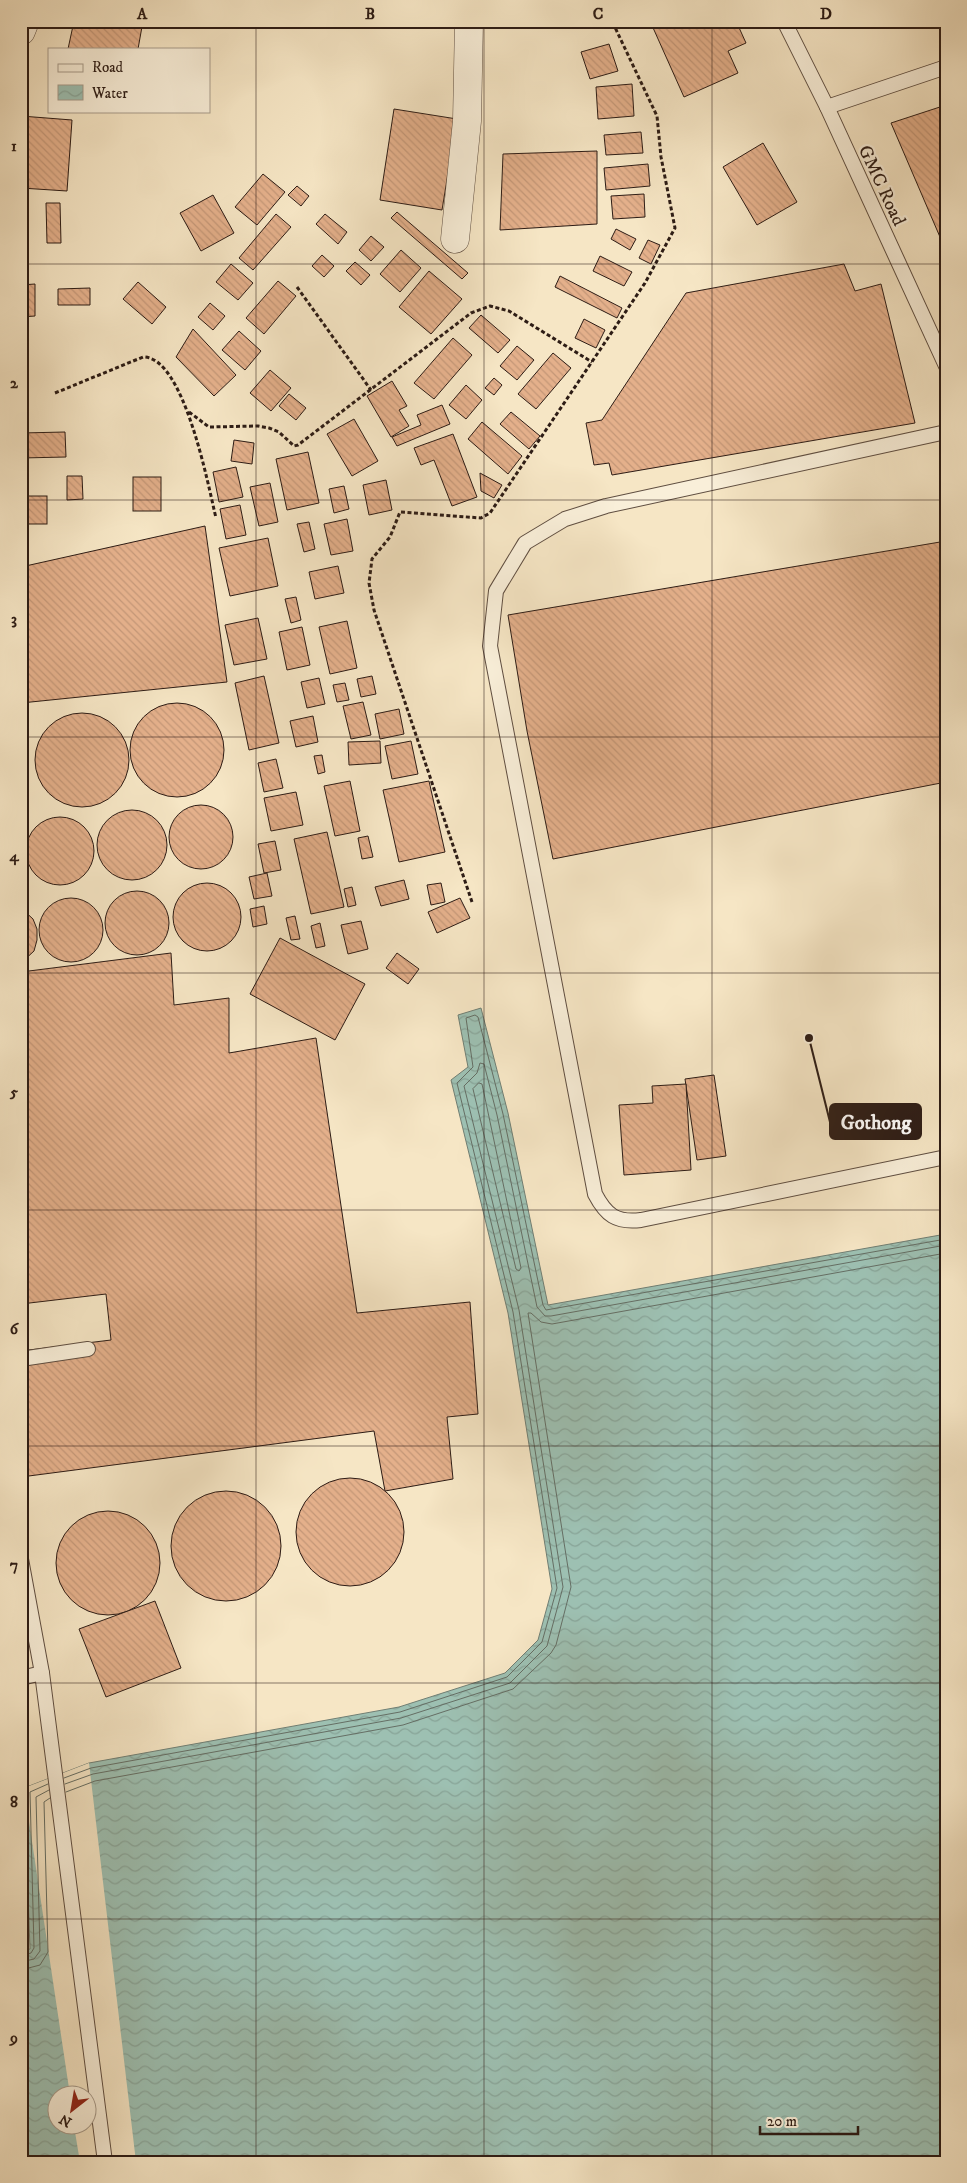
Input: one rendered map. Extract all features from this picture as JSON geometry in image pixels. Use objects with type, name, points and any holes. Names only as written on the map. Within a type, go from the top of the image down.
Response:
[{"type":"street","points":[[21,30],[25,21]]},
{"type":"street","points":[[456,239],[468,121],[468,21]]},
{"type":"lane","name":"GMC Road","points":[[784,21],[827,108],[946,366]]},
{"type":"lane","points":[[827,108],[946,67]]},
{"type":"lane","points":[[946,432],[606,506],[565,519],[525,543],[496,591],[490,646],[595,1194],[603,1209],[614,1217],[626,1222],[641,1220],[946,1157]]},
{"type":"lane","points":[[21,1359],[88,1349]]},
{"type":"lane","points":[[21,1559],[42,1673],[105,2162]]},
{"type":"lane","points":[[21,1678],[42,1673]]},
{"type":"path","points":[[472,902],[374,610],[369,583],[372,559],[390,537],[400,512],[481,518],[490,513],[645,283],[675,228],[661,157],[658,116],[612,21]]},
{"type":"path","points":[[296,287],[371,390]]},
{"type":"path","points":[[189,412],[209,427],[269,428],[279,432],[294,446],[303,443],[471,313],[490,306],[509,311],[592,362]]},
{"type":"path","points":[[55,393],[143,357],[157,360],[168,372],[189,412],[216,518]]},
{"type":"water","points":[[481,1008],[508,1113],[548,1305],[946,1234],[946,2162],[21,2162],[21,1951],[30,1949],[24,1788],[89,1763],[399,1707],[505,1673],[538,1640],[552,1589],[508,1313],[451,1080],[468,1067],[458,1015]]},
{"type":"pier","points":[[89,1763],[136,2162],[80,2162],[76,2136],[98,2136],[98,2086],[69,2086],[24,1788]]},
{"type":"building","points":[[74,21],[143,21],[138,48],[68,48]]},
{"type":"building","points":[[650,21],[736,21],[746,43],[728,51],[738,73],[684,97]]},
{"type":"building","points":[[609,44],[618,71],[590,79],[581,52]]},
{"type":"building","points":[[632,84],[634,116],[598,119],[596,87]]},
{"type":"building","points":[[946,105],[946,251],[891,123]]},
{"type":"building","points":[[394,109],[457,119],[442,210],[380,200]]},
{"type":"building","points":[[21,116],[72,120],[67,191],[21,188]]},
{"type":"building","points":[[641,132],[643,153],[606,155],[604,135]]},
{"type":"building","points":[[763,143],[797,202],[757,225],[723,167]]},
{"type":"building","points":[[597,151],[597,224],[500,230],[503,154]]},
{"type":"building","points":[[648,164],[650,186],[606,190],[604,168]]},
{"type":"building","points":[[263,174],[285,192],[257,225],[235,207]]},
{"type":"building","points":[[297,186],[309,196],[301,206],[288,195]]},
{"type":"building","points":[[644,194],[645,217],[613,219],[611,196]]},
{"type":"building","points":[[213,195],[234,233],[201,251],[180,213]]},
{"type":"building","points":[[46,203],[60,203],[61,243],[47,243]]},
{"type":"building","points":[[397,212],[468,273],[462,279],[391,218]]},
{"type":"building","points":[[276,214],[291,227],[253,270],[239,258]]},
{"type":"building","points":[[325,214],[347,232],[338,244],[316,224]]},
{"type":"building","points":[[616,229],[636,239],[630,250],[611,239]]},
{"type":"building","points":[[371,236],[384,247],[371,261],[359,250]]},
{"type":"building","points":[[648,240],[660,245],[651,264],[639,258]]},
{"type":"building","points":[[401,250],[421,268],[400,292],[380,274]]},
{"type":"building","points":[[322,255],[334,266],[324,277],[312,266]]},
{"type":"building","points":[[600,256],[632,272],[624,286],[593,271]]},
{"type":"building","points":[[355,262],[370,275],[361,285],[346,271]]},
{"type":"building","points":[[231,264],[253,283],[238,300],[216,282]]},
{"type":"building","points":[[844,264],[855,291],[881,284],[915,423],[612,475],[609,463],[594,465],[586,423],[602,420],[686,293]]},
{"type":"building","points":[[429,271],[462,299],[431,334],[399,307]]},
{"type":"building","points":[[560,276],[622,308],[617,318],[555,287]]},
{"type":"building","points":[[278,281],[296,296],[264,334],[246,318]]},
{"type":"building","points":[[138,282],[166,307],[152,324],[123,299]]},
{"type":"building","points":[[35,284],[35,316],[21,317],[21,285]]},
{"type":"building","points":[[90,288],[90,305],[58,305],[58,289]]},
{"type":"building","points":[[210,303],[225,316],[213,330],[198,317]]},
{"type":"building","points":[[481,315],[510,340],[498,353],[469,328]]},
{"type":"building","points":[[584,319],[605,330],[596,348],[575,338]]},
{"type":"building","points":[[193,329],[236,375],[214,396],[176,357]]},
{"type":"building","points":[[239,331],[261,351],[245,370],[222,350]]},
{"type":"building","points":[[453,338],[472,355],[434,399],[414,383]]},
{"type":"building","points":[[21,344],[27,344],[28,386],[21,386]]},
{"type":"building","points":[[517,346],[534,360],[517,380],[500,366]]},
{"type":"building","points":[[553,353],[571,368],[536,409],[518,394]]},
{"type":"building","points":[[270,370],[291,388],[271,411],[250,393]]},
{"type":"building","points":[[494,378],[502,385],[494,395],[485,388]]},
{"type":"building","points":[[392,381],[407,406],[399,410],[409,426],[391,437],[367,396]]},
{"type":"building","points":[[466,385],[482,400],[466,419],[449,405]]},
{"type":"building","points":[[289,394],[306,408],[296,420],[279,406]]},
{"type":"building","points":[[442,405],[450,424],[397,446],[392,437],[421,425],[417,415]]},
{"type":"building","points":[[511,412],[540,436],[529,449],[500,424]]},
{"type":"building","points":[[354,419],[378,461],[352,476],[327,434]]},
{"type":"building","points":[[482,422],[522,456],[508,474],[468,439]]},
{"type":"building","points":[[65,432],[66,457],[21,458],[21,433]]},
{"type":"building","points":[[453,434],[477,497],[452,506],[434,460],[421,465],[414,448]]},
{"type":"building","points":[[234,440],[254,443],[252,464],[231,461]]},
{"type":"building","points":[[308,452],[319,503],[287,510],[276,459]]},
{"type":"building","points":[[236,467],[243,497],[219,502],[213,472]]},
{"type":"building","points":[[480,473],[502,485],[494,498],[481,491]]},
{"type":"building","points":[[67,476],[82,476],[83,499],[67,500]]},
{"type":"building","points":[[133,477],[161,477],[161,511],[133,511]]},
{"type":"building","points":[[386,480],[392,510],[369,515],[363,485]]},
{"type":"building","points":[[270,483],[278,522],[259,526],[250,487]]},
{"type":"building","points":[[344,486],[349,509],[334,513],[329,489]]},
{"type":"building","points":[[21,496],[47,496],[47,524],[21,524]]},
{"type":"building","points":[[240,505],[246,535],[226,539],[220,509]]},
{"type":"building","points":[[347,519],[353,551],[331,555],[324,524]]},
{"type":"building","points":[[309,522],[315,549],[304,552],[297,524]]},
{"type":"building","points":[[205,526],[227,682],[21,703],[21,567]]},
{"type":"building","points":[[268,538],[278,586],[230,596],[219,548]]},
{"type":"building","points":[[946,541],[946,782],[553,859],[527,731],[508,615]]},
{"type":"building","points":[[338,566],[344,593],[315,599],[309,572]]},
{"type":"building","points":[[296,597],[301,620],[291,623],[285,599]]},
{"type":"building","points":[[258,618],[267,659],[234,665],[225,625]]},
{"type":"building","points":[[347,621],[357,668],[330,674],[319,627]]},
{"type":"building","points":[[302,627],[310,665],[287,670],[279,632]]},
{"type":"building","points":[[264,676],[279,743],[249,750],[235,683]]},
{"type":"building","points":[[372,676],[376,694],[361,697],[357,679]]},
{"type":"building","points":[[319,678],[325,704],[307,708],[301,682]]},
{"type":"building","points":[[345,683],[349,700],[337,702],[333,685]]},
{"type":"building","points":[[363,702],[371,735],[351,739],[343,706]]},
{"type":"building","points":[[177,703],[195,707],[210,717],[220,732],[224,750],[220,768],[210,783],[195,793],[177,797],[159,793],[144,783],[134,768],[130,750],[134,732],[144,717],[159,707]]},
{"type":"building","points":[[399,709],[404,734],[380,739],[375,714]]},
{"type":"building","points":[[82,713],[100,716],[115,727],[126,742],[129,760],[126,778],[115,793],[100,804],[82,807],[64,804],[49,793],[38,778],[35,760],[38,742],[49,727],[64,716]]},
{"type":"building","points":[[313,716],[318,742],[296,747],[290,721]]},
{"type":"building","points":[[380,741],[381,763],[349,765],[348,742]]},
{"type":"building","points":[[411,741],[418,774],[392,779],[385,746]]},
{"type":"building","points":[[21,747],[26,763],[25,778],[21,788]]},
{"type":"building","points":[[322,755],[325,772],[318,774],[314,756]]},
{"type":"building","points":[[276,759],[283,788],[264,792],[258,763]]},
{"type":"building","points":[[350,781],[360,831],[335,836],[324,786]]},
{"type":"building","points":[[429,781],[445,852],[399,862],[383,790]]},
{"type":"building","points":[[296,792],[303,825],[271,831],[264,798]]},
{"type":"building","points":[[195,805],[207,805],[224,814],[231,825],[233,837],[231,849],[224,860],[207,869],[195,869],[183,864],[174,855],[169,843],[169,831],[174,819],[183,810]]},
{"type":"building","points":[[139,810],[152,816],[161,825],[165,831],[167,845],[165,859],[157,870],[146,878],[125,880],[118,878],[107,870],[99,859],[97,838],[99,831],[107,820],[118,812]]},
{"type":"building","points":[[53,817],[67,817],[79,822],[89,832],[94,844],[94,858],[89,870],[79,880],[67,885],[53,885],[41,880],[31,870],[26,858],[26,844],[31,832],[41,822]]},
{"type":"building","points":[[327,832],[344,907],[311,914],[294,839]]},
{"type":"building","points":[[368,836],[373,857],[362,859],[358,838]]},
{"type":"building","points":[[275,841],[281,870],[264,873],[258,844]]},
{"type":"building","points":[[21,844],[27,857],[26,867],[21,877]]},
{"type":"building","points":[[267,873],[272,896],[254,899],[249,877]]},
{"type":"building","points":[[404,880],[409,899],[381,906],[375,887]]},
{"type":"building","points":[[207,883],[220,886],[231,893],[238,904],[241,917],[238,930],[231,941],[220,948],[207,951],[194,948],[183,941],[176,930],[173,917],[176,904],[183,893],[194,886]]},
{"type":"building","points":[[441,883],[445,902],[431,905],[427,885]]},
{"type":"building","points":[[352,887],[356,905],[348,907],[344,889]]},
{"type":"building","points":[[137,891],[149,893],[160,900],[167,911],[169,923],[167,935],[160,946],[149,953],[137,955],[125,953],[114,946],[107,935],[105,923],[107,911],[114,900],[125,893]]},
{"type":"building","points":[[65,898],[77,898],[94,907],[101,918],[103,930],[101,942],[94,953],[77,962],[65,962],[53,957],[44,948],[39,936],[39,924],[44,912],[53,903]]},
{"type":"building","points":[[460,898],[470,918],[437,933],[428,912]]},
{"type":"building","points":[[264,906],[267,924],[253,927],[250,909]]},
{"type":"building","points":[[21,908],[33,919],[37,929],[37,940],[34,951],[21,963]]},
{"type":"building","points":[[295,916],[300,939],[291,940],[286,918]]},
{"type":"building","points":[[361,921],[368,949],[348,954],[341,925]]},
{"type":"building","points":[[320,923],[325,946],[316,948],[311,926]]},
{"type":"building","points":[[280,938],[365,984],[335,1040],[250,994]]},
{"type":"building","points":[[171,953],[174,1005],[229,998],[229,1053],[316,1038],[357,1313],[470,1302],[478,1414],[447,1417],[453,1479],[385,1491],[374,1431],[21,1477],[21,1351],[111,1340],[106,1294],[21,1304],[21,972]]},
{"type":"building","points":[[397,953],[419,969],[408,984],[386,968]]},
{"type":"building","points":[[714,1075],[726,1156],[697,1160],[685,1079]]},
{"type":"building","points":[[686,1084],[691,1170],[624,1175],[619,1105],[653,1103],[652,1086]]},
{"type":"building","points":[[350,1478],[371,1482],[389,1493],[400,1511],[404,1532],[400,1553],[389,1571],[371,1582],[350,1586],[329,1582],[311,1571],[300,1553],[296,1532],[300,1511],[311,1493],[329,1482]]},
{"type":"building","points":[[226,1491],[247,1496],[265,1507],[276,1525],[281,1546],[276,1567],[265,1585],[247,1596],[226,1601],[205,1596],[187,1585],[176,1567],[171,1546],[176,1525],[187,1507],[205,1496]]},
{"type":"building","points":[[108,1511],[128,1515],[137,1520],[151,1534],[156,1543],[160,1563],[156,1583],[151,1592],[137,1606],[128,1611],[108,1615],[88,1611],[79,1606],[65,1592],[60,1583],[56,1563],[60,1543],[65,1534],[79,1520],[88,1515]]},
{"type":"building","points":[[155,1601],[181,1668],[106,1697],[79,1629]]},
{"type":"place","name":"Gothong","points":[[809,1038]]}]
